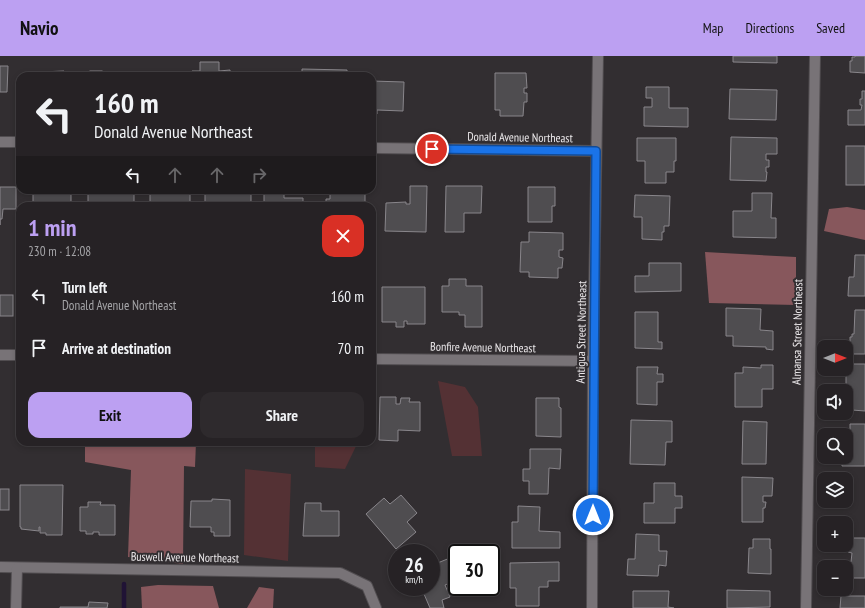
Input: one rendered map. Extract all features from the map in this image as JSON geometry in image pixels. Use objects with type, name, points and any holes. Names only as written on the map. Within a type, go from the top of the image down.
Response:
[{"type":"street","name":"Antigua Street Northeast","points":[[592,608],[593,361],[598,56]]},
{"type":"street","name":"Almansa Street Northeast","points":[[806,608],[815,56]]},
{"type":"street","points":[[0,142],[16,142]]},
{"type":"street","name":"Donald Avenue Northeast","points":[[376,148],[596,151]]},
{"type":"street","points":[[0,355],[16,355]]},
{"type":"street","name":"Bonfire Avenue Northeast","points":[[376,359],[593,361]]},
{"type":"street","name":"Buswell Avenue Northeast","points":[[0,568],[340,573],[367,586],[376,608]]},
{"type":"street","points":[[16,608],[17,568]]},
{"type":"shaded area","points":[[847,207],[865,210],[865,240],[824,231],[829,209]]},
{"type":"shaded area","points":[[705,252],[796,257],[796,305],[709,303]]},
{"type":"shaded area","points":[[438,381],[465,387],[478,407],[482,456],[452,456]]},
{"type":"shaded area","points":[[85,446],[196,446],[195,467],[184,466],[183,564],[128,557],[131,470],[85,462]]},
{"type":"shaded area","points":[[315,446],[356,446],[345,469],[315,467]]},
{"type":"shaded area","points":[[245,469],[291,474],[288,561],[244,555]]},
{"type":"shaded area","points":[[158,585],[213,586],[219,608],[142,608],[141,587]]},
{"type":"shaded area","points":[[259,587],[274,589],[273,608],[247,608]]},
{"type":"building","points":[[733,56],[777,56],[777,63],[733,62]]},
{"type":"building","points":[[865,56],[865,73],[850,72],[850,61],[852,61],[852,57]]},
{"type":"building","points":[[200,62],[219,62],[219,71],[230,70],[230,72],[192,72],[200,71]]},
{"type":"building","points":[[0,66],[8,66],[7,92],[0,92]]},
{"type":"building","points":[[302,69],[347,70],[347,72],[302,72]]},
{"type":"building","points":[[64,71],[64,72],[41,72]]},
{"type":"building","points":[[90,71],[102,71],[102,72]]},
{"type":"building","points":[[495,73],[526,73],[527,88],[524,88],[524,93],[527,93],[527,102],[524,102],[523,116],[500,116],[500,110],[495,110]]},
{"type":"building","points":[[376,81],[404,82],[403,111],[377,110],[377,114]]},
{"type":"building","points":[[646,87],[669,87],[669,108],[688,108],[688,127],[644,126],[644,107],[652,107],[652,98],[646,98]]},
{"type":"building","points":[[730,89],[777,90],[776,120],[729,119]]},
{"type":"building","points":[[862,91],[865,91],[865,125],[848,125],[848,110],[861,110],[862,105],[860,105],[860,99],[862,99]]},
{"type":"building","points":[[731,137],[777,138],[777,154],[766,154],[766,160],[769,160],[769,167],[766,167],[766,181],[730,180]]},
{"type":"building","points":[[637,138],[676,138],[676,161],[674,161],[674,172],[666,172],[666,183],[645,183],[645,161],[637,161]]},
{"type":"building","points":[[846,146],[865,146],[865,185],[846,185]]},
{"type":"building","points":[[410,186],[427,186],[426,232],[385,231],[386,203],[406,202],[406,204],[410,204]]},
{"type":"building","points":[[446,186],[482,186],[481,213],[464,213],[464,232],[445,232]]},
{"type":"building","points":[[0,187],[16,187],[16,209],[3,209],[2,219],[0,219]]},
{"type":"building","points":[[528,187],[555,187],[555,206],[552,206],[552,222],[528,222]]},
{"type":"building","points":[[752,193],[772,193],[771,218],[776,218],[776,238],[733,237],[733,211],[752,211]]},
{"type":"building","points":[[33,194],[71,194],[71,202],[33,202]]},
{"type":"building","points":[[88,194],[134,194],[134,202],[88,202]]},
{"type":"building","points":[[150,194],[190,194],[190,202],[150,202]]},
{"type":"building","points":[[205,194],[251,194],[251,202],[205,202]]},
{"type":"building","points":[[264,194],[284,194],[284,198],[303,198],[303,202],[264,202]]},
{"type":"building","points":[[330,194],[365,194],[365,202],[326,202],[326,199],[330,199]]},
{"type":"building","points":[[635,195],[670,196],[669,226],[664,226],[662,240],[642,239],[642,217],[634,217]]},
{"type":"building","points":[[529,232],[563,233],[563,250],[559,250],[559,257],[563,258],[562,268],[558,268],[558,278],[529,277],[529,272],[520,272],[521,242],[529,242]]},
{"type":"building","points":[[855,255],[865,255],[865,296],[848,296],[849,277],[854,277]]},
{"type":"building","points":[[649,263],[681,263],[681,291],[635,292],[635,276],[649,276]]},
{"type":"building","points":[[449,279],[466,279],[466,286],[482,286],[482,327],[465,327],[465,315],[459,315],[459,312],[442,312],[442,286],[449,286]]},
{"type":"building","points":[[382,287],[425,287],[425,324],[407,324],[407,321],[404,321],[404,327],[396,327],[396,322],[382,322]]},
{"type":"building","points":[[0,295],[13,295],[13,316],[0,316]]},
{"type":"building","points":[[726,308],[761,309],[760,330],[773,331],[773,350],[766,349],[766,347],[733,346],[733,336],[726,336]]},
{"type":"building","points":[[855,310],[865,310],[865,354],[853,354],[853,340],[850,340],[850,337],[854,334]]},
{"type":"building","points":[[635,312],[658,312],[658,342],[662,342],[662,349],[635,348]]},
{"type":"building","points":[[853,364],[865,364],[865,411],[853,410],[853,384],[846,384],[846,376],[853,376]]},
{"type":"building","points":[[761,365],[773,365],[773,389],[762,389],[762,407],[735,407],[735,373],[743,373],[743,367],[761,368]]},
{"type":"building","points":[[637,367],[658,367],[657,374],[663,374],[663,382],[657,382],[657,405],[637,404]]},
{"type":"building","points":[[380,397],[396,397],[396,404],[400,404],[401,398],[410,398],[409,402],[420,402],[420,431],[398,430],[398,441],[379,440]]},
{"type":"building","points":[[536,398],[559,398],[559,407],[561,408],[561,437],[536,436]]},
{"type":"building","points":[[631,420],[672,421],[672,442],[666,442],[665,465],[630,464]]},
{"type":"building","points":[[743,421],[767,422],[766,464],[742,464]]},
{"type":"building","points":[[850,424],[865,424],[865,466],[842,466],[842,464],[853,464],[853,428],[850,428]]},
{"type":"building","points":[[530,449],[561,449],[560,469],[549,468],[548,494],[529,494],[529,481],[523,481],[523,469],[530,469]]},
{"type":"building","points":[[742,477],[773,478],[772,496],[763,496],[763,502],[766,502],[765,508],[763,508],[763,522],[742,522]]},
{"type":"building","points":[[654,483],[675,483],[675,496],[682,496],[682,508],[675,508],[675,523],[644,523],[644,503],[654,503]]},
{"type":"building","points":[[20,485],[63,485],[62,535],[46,535],[46,533],[40,533],[40,527],[39,531],[21,529]]},
{"type":"building","points":[[0,489],[9,489],[9,510],[0,510]]},
{"type":"building","points":[[401,495],[417,513],[407,522],[416,532],[402,544],[392,544],[366,514],[384,498],[390,504]]},
{"type":"building","points":[[212,499],[230,500],[230,536],[214,536],[214,532],[211,532],[211,527],[190,527],[191,501],[212,501]]},
{"type":"building","points":[[88,502],[101,502],[100,505],[115,505],[115,535],[99,535],[99,532],[86,534],[86,531],[80,531],[80,507],[88,507]]},
{"type":"building","points":[[305,503],[321,503],[321,511],[339,511],[339,536],[303,536]]},
{"type":"building","points":[[518,506],[540,507],[539,531],[560,532],[560,548],[512,548],[512,522],[518,522]]},
{"type":"building","points":[[636,534],[659,535],[659,551],[667,551],[666,566],[659,565],[658,576],[627,575],[628,559],[635,559]]},
{"type":"building","points":[[853,538],[865,538],[865,578],[853,578],[852,553],[848,552],[853,552]]},
{"type":"building","points":[[753,539],[770,539],[771,574],[748,573],[749,548],[753,548]]},
{"type":"building","points":[[448,559],[448,584],[445,585],[448,596],[450,597],[442,600],[444,608],[430,608],[425,596],[440,596],[440,562]]},
{"type":"building","points":[[559,562],[559,581],[548,581],[548,587],[539,587],[539,606],[516,606],[516,588],[510,588],[510,563]]},
{"type":"building","points":[[727,590],[770,591],[770,607],[727,608]]},
{"type":"building","points":[[633,591],[669,591],[668,607],[674,608],[633,608]]},
{"type":"building","points":[[841,596],[865,596],[865,608],[840,608]]},
{"type":"building","points":[[89,602],[108,603],[107,608],[60,608],[88,607]]},
{"type":"waterway","points":[[124,584],[124,608]]},
{"type":"route","points":[[432,149],[596,151],[593,361],[593,515]]}]
